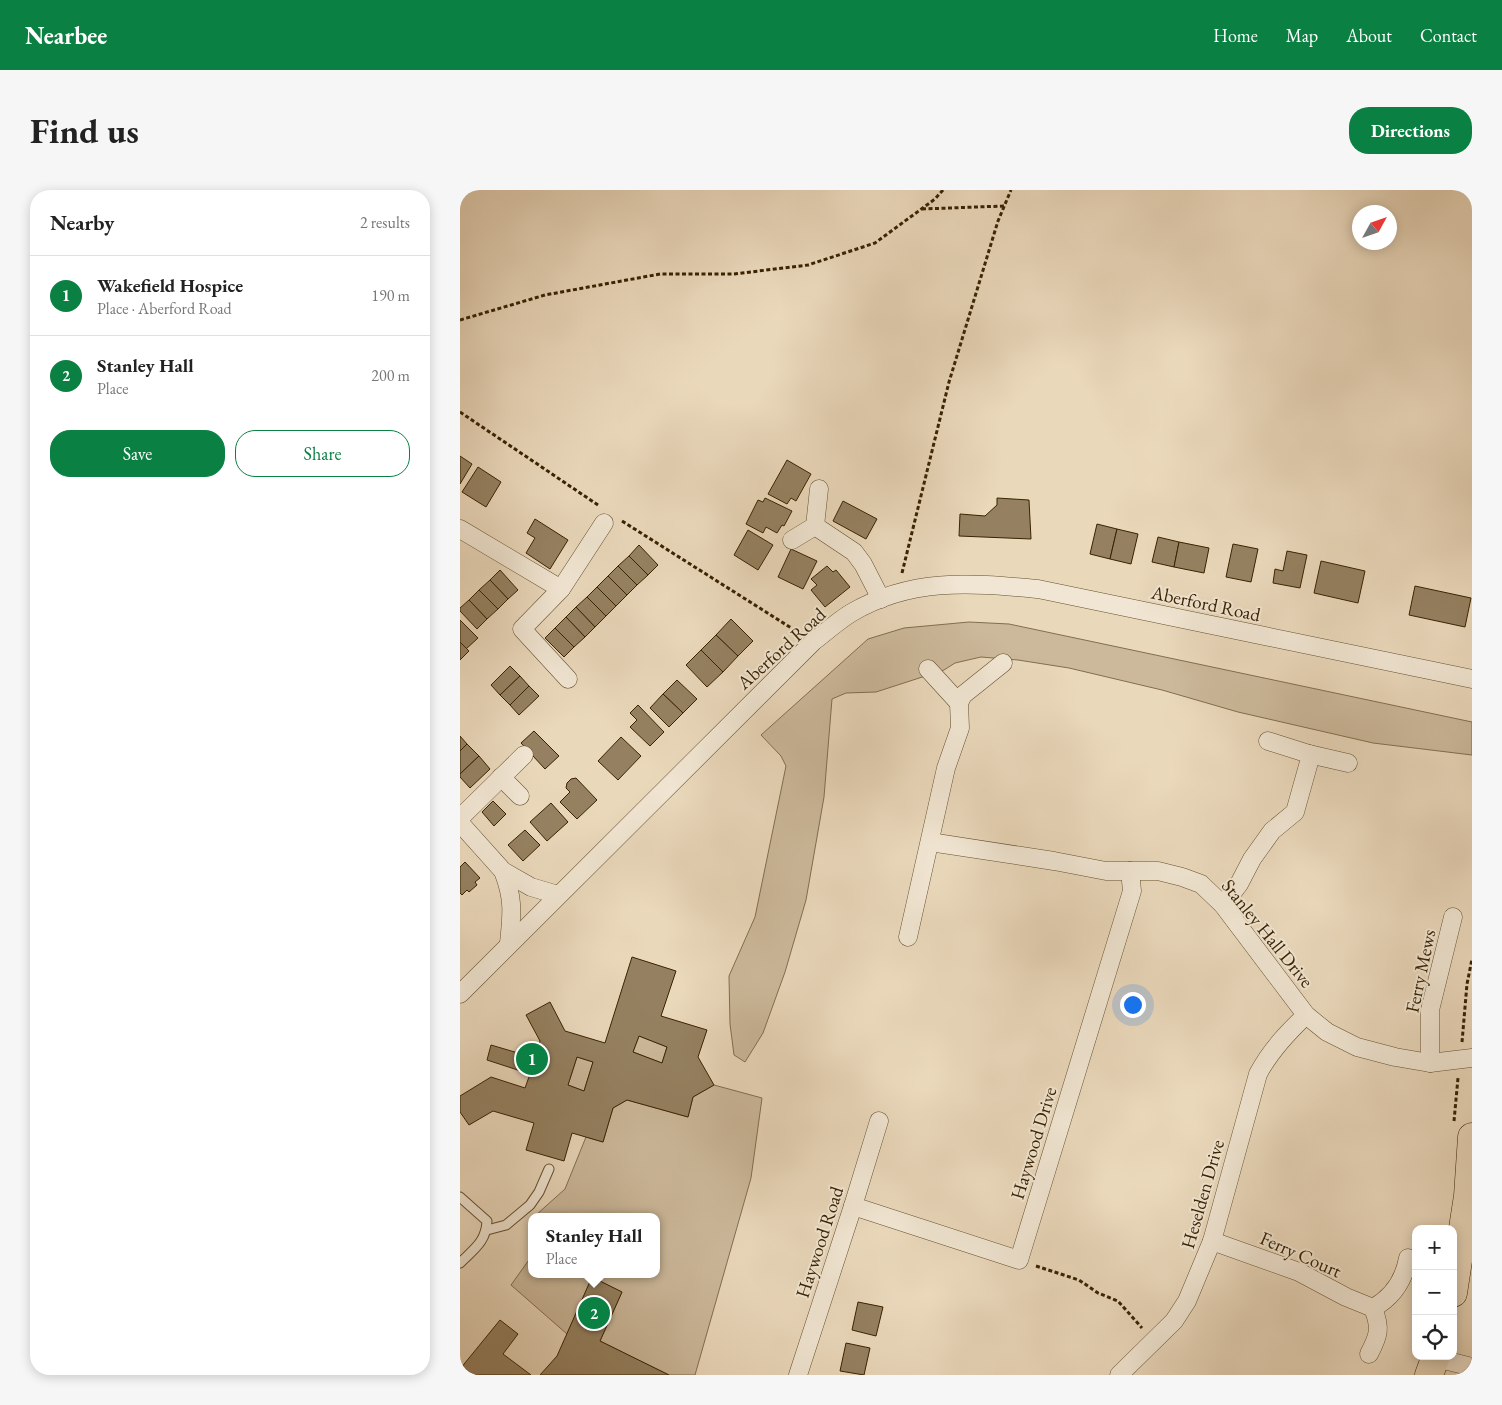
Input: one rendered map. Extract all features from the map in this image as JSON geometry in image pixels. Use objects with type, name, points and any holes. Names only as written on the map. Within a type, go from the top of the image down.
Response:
[{"type":"main road","points":[[1457,1270],[1468,1196],[1463,1131]]},
{"type":"street","points":[[815,526],[819,488]]},
{"type":"street","points":[[568,679],[522,629],[562,589],[608,516]]},
{"type":"street","points":[[792,540],[815,526]]},
{"type":"street","points":[[815,526],[854,552],[863,564],[881,599]]},
{"type":"street","points":[[462,535],[562,589]]},
{"type":"street","name":"Aberford Road","points":[[460,994],[509,943],[694,762],[814,641],[851,613],[900,592],[937,585],[969,583],[1038,589],[1472,680]]},
{"type":"street","points":[[908,937],[946,768],[960,728],[959,703],[963,695],[1003,663]]},
{"type":"street","points":[[928,669],[959,703]]},
{"type":"street","points":[[1268,741],[1309,754],[1348,763]]},
{"type":"street","points":[[1223,905],[1239,884],[1252,859],[1272,831],[1295,812],[1309,762],[1309,754]]},
{"type":"street","points":[[460,818],[524,755]]},
{"type":"street","points":[[501,777],[520,796]]},
{"type":"street","points":[[460,823],[503,871],[531,887],[558,895]]},
{"type":"street","name":"Stanley Hall Drive","points":[[930,842],[1106,871],[1158,871],[1201,884],[1223,905],[1306,1015],[1327,1032],[1357,1047],[1395,1057],[1430,1063],[1466,1058]]},
{"type":"street","points":[[503,871],[510,889],[512,908],[509,943]]},
{"type":"street","name":"Haywood Drive","points":[[1019,1260],[1132,892],[1130,871]]},
{"type":"street","name":"Ferry Mews","points":[[1430,1063],[1430,1010],[1453,917]]},
{"type":"street","name":"Heselden Drive","points":[[1120,1375],[1174,1321],[1187,1301],[1212,1240],[1258,1074],[1266,1058],[1306,1015]]},
{"type":"street","name":"Haywood Road","points":[[798,1375],[879,1121]]},
{"type":"street","points":[[853,1206],[1019,1260]]},
{"type":"street","name":"Ferry Court","points":[[1212,1240],[1298,1272],[1346,1297],[1373,1308]]},
{"type":"street","points":[[1369,1354],[1379,1333],[1378,1321],[1373,1308],[1380,1305],[1403,1279],[1408,1258]]},
{"type":"street","points":[[1434,1363],[1472,1367]]},
{"type":"lane","points":[[487,1230],[506,1225],[530,1205],[539,1192],[549,1169]]},
{"type":"lane","points":[[460,1197],[487,1221],[484,1239],[460,1263]]},
{"type":"path","points":[[460,320],[545,295],[660,274],[734,274],[808,265],[875,243],[935,199],[943,190]]},
{"type":"path","points":[[900,592],[900,582],[949,382],[1004,206],[1011,190]]},
{"type":"path","points":[[922,209],[1004,206]]},
{"type":"path","points":[[460,412],[608,516],[814,641]]},
{"type":"path","points":[[1463,1131],[1466,1058],[1466,984],[1472,959]]},
{"type":"path","points":[[1019,1260],[1079,1280],[1098,1294],[1118,1301],[1153,1342]]},
{"type":"shaded area","points":[[969,622],[1009,624],[1472,722],[1472,755],[1373,743],[1238,712],[1162,690],[1069,668],[1018,660],[981,657],[955,663],[944,670],[876,692],[846,693],[832,699],[824,797],[806,900],[785,972],[763,1033],[745,1062],[734,1055],[730,1024],[729,976],[755,917],[786,766],[781,756],[761,735],[868,639],[904,628]]},
{"type":"shaded area","points":[[639,1036],[667,1047],[662,1063],[633,1052]]},
{"type":"shaded area","points":[[577,1057],[593,1062],[584,1091],[568,1085]]},
{"type":"shaded area","points":[[714,1085],[762,1098],[751,1178],[695,1375],[669,1375],[600,1341],[622,1292],[592,1278],[660,1278],[660,1213],[538,1213],[565,1189],[586,1137],[603,1142],[613,1108],[627,1100],[688,1117],[693,1097]]},
{"type":"shaded area","points":[[528,1261],[528,1278],[592,1278],[567,1334],[511,1285]]},
{"type":"building","points":[[460,456],[472,464],[460,484]]},
{"type":"building","points":[[787,460],[811,474],[796,501],[791,498],[787,504],[768,494]]},
{"type":"building","points":[[478,467],[501,482],[486,507],[462,492]]},
{"type":"building","points":[[765,498],[792,511],[784,526],[782,525],[777,533],[766,527],[763,533],[746,524],[758,500],[763,502]]},
{"type":"building","points":[[997,498],[1029,500],[1031,539],[959,536],[960,514],[985,516],[997,505]]},
{"type":"building","points":[[843,501],[877,519],[866,539],[833,521]]},
{"type":"building","points":[[535,519],[568,540],[550,569],[526,553],[535,538],[527,533]]},
{"type":"building","points":[[1097,524],[1117,529],[1110,559],[1090,554]]},
{"type":"building","points":[[1117,529],[1138,534],[1131,564],[1110,559]]},
{"type":"building","points":[[748,530],[773,545],[758,570],[734,555]]},
{"type":"building","points":[[1158,537],[1179,542],[1174,567],[1152,562]]},
{"type":"building","points":[[1179,542],[1209,548],[1204,573],[1174,567]]},
{"type":"building","points":[[1233,544],[1258,549],[1251,582],[1226,577]]},
{"type":"building","points":[[639,545],[658,565],[648,575],[629,556]]},
{"type":"building","points":[[791,549],[817,561],[803,589],[778,577]]},
{"type":"building","points":[[1287,551],[1307,555],[1300,588],[1273,583],[1275,569],[1283,571]]},
{"type":"building","points":[[629,556],[648,575],[637,585],[618,566]]},
{"type":"building","points":[[1321,561],[1365,571],[1358,603],[1314,593]]},
{"type":"building","points":[[618,566],[637,585],[627,595],[608,576]]},
{"type":"building","points":[[827,566],[833,572],[836,570],[850,587],[825,607],[811,590],[817,585],[811,579]]},
{"type":"building","points":[[500,570],[518,590],[508,599],[490,580]]},
{"type":"building","points":[[608,576],[627,595],[616,606],[597,587]]},
{"type":"building","points":[[490,580],[508,599],[498,609],[479,590]]},
{"type":"building","points":[[1415,586],[1471,598],[1465,627],[1409,615]]},
{"type":"building","points":[[597,587],[616,606],[606,616],[587,597]]},
{"type":"building","points":[[479,590],[498,609],[487,619],[469,600]]},
{"type":"building","points":[[587,597],[606,616],[595,627],[576,607]]},
{"type":"building","points":[[469,600],[487,619],[477,629],[460,611],[460,608]]},
{"type":"building","points":[[576,607],[595,627],[585,637],[566,617]]},
{"type":"building","points":[[566,617],[585,637],[574,647],[555,628]]},
{"type":"building","points":[[731,619],[753,641],[738,656],[716,635]]},
{"type":"building","points":[[460,620],[478,638],[466,649],[460,642]]},
{"type":"building","points":[[555,628],[574,647],[564,657],[545,638]]},
{"type":"building","points":[[716,635],[738,656],[723,672],[701,650]]},
{"type":"building","points":[[460,642],[469,651],[460,660]]},
{"type":"building","points":[[701,650],[723,672],[707,687],[686,665]]},
{"type":"building","points":[[510,666],[520,676],[500,695],[491,685]]},
{"type":"building","points":[[520,676],[529,686],[510,705],[500,695]]},
{"type":"building","points":[[677,680],[697,699],[683,713],[663,694]]},
{"type":"building","points":[[529,686],[539,696],[519,715],[510,705]]},
{"type":"building","points":[[663,694],[683,713],[669,727],[650,708]]},
{"type":"building","points":[[638,705],[664,732],[650,746],[630,727],[637,720],[630,713]]},
{"type":"building","points":[[534,731],[559,756],[545,769],[521,743]]},
{"type":"building","points":[[460,736],[467,744],[460,751]]},
{"type":"building","points":[[621,737],[641,756],[618,780],[598,761]]},
{"type":"building","points":[[467,744],[479,756],[460,774],[460,751]]},
{"type":"building","points":[[479,756],[490,769],[470,788],[460,777],[460,774]]},
{"type":"building","points":[[576,778],[597,800],[577,819],[560,802],[570,792],[566,788],[567,783],[571,779]]},
{"type":"building","points":[[493,801],[506,814],[494,826],[482,812]]},
{"type":"building","points":[[551,803],[568,822],[547,841],[530,822]]},
{"type":"building","points":[[525,830],[540,845],[523,861],[508,845]]},
{"type":"building","points":[[465,862],[480,878],[475,882],[477,885],[462,895],[460,893],[460,867]]},
{"type":"building","points":[[632,957],[676,971],[661,1016],[707,1030],[698,1057],[714,1085],[693,1097],[688,1117],[627,1100],[613,1108],[603,1142],[572,1133],[564,1161],[526,1150],[534,1123],[493,1111],[469,1125],[460,1112],[460,1096],[491,1077],[525,1088],[530,1074],[487,1060],[491,1045],[535,1058],[540,1041],[526,1015],[550,1002],[565,1031],[605,1043]],"holes":[[[639,1036],[667,1047],[662,1063],[633,1052]],[[577,1057],[593,1062],[584,1091],[568,1085]]]},
{"type":"building","points":[[592,1278],[594,1278],[622,1292],[600,1341],[669,1375],[540,1375],[557,1356]]},
{"type":"building","points":[[858,1302],[883,1307],[876,1336],[852,1330]]},
{"type":"building","points":[[500,1320],[518,1334],[503,1354],[531,1375],[460,1375],[460,1369]]},
{"type":"building","points":[[846,1343],[870,1348],[864,1375],[840,1371]]},
{"type":"place","name":"Wakefield Hospice","points":[[532,1059]]},
{"type":"place","name":"Stanley Hall","points":[[594,1313]]}]
